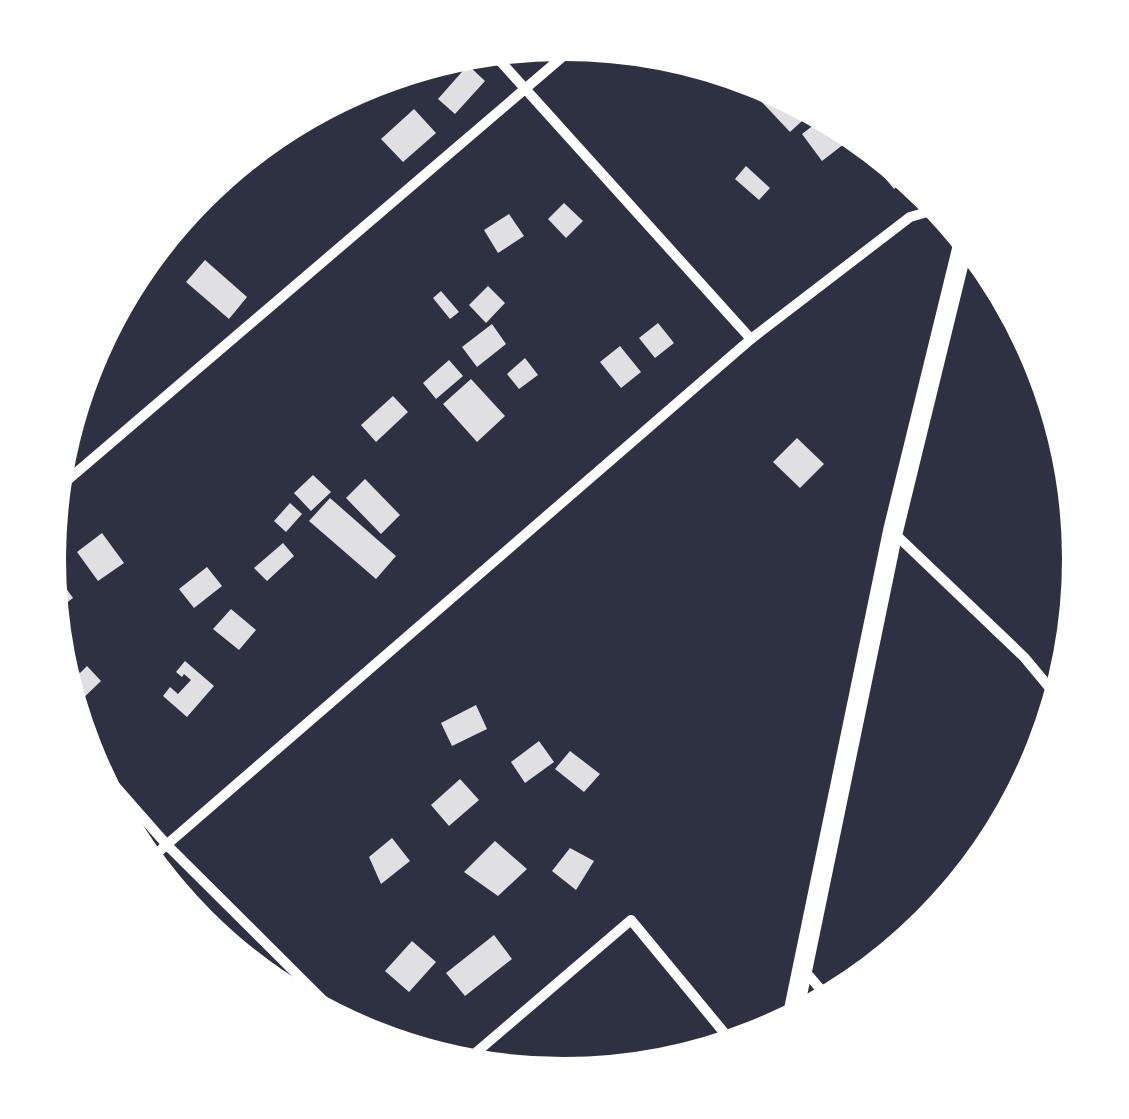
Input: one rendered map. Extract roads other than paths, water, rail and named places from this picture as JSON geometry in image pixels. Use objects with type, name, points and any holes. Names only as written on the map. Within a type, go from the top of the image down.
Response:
[{"type":"main road","points":[[794,1009],[892,531],[962,249]]},
{"type":"street","points":[[66,481],[564,55]]},
{"type":"street","points":[[498,59],[751,339]]},
{"type":"street","points":[[156,855],[751,339],[910,217],[929,212]]},
{"type":"street","points":[[892,531],[1024,657],[1052,691]]},
{"type":"street","points":[[111,781],[168,845],[329,1006]]},
{"type":"street","points":[[473,1055],[631,920],[727,1037]]},
{"type":"street","points":[[802,968],[823,993]]}]
